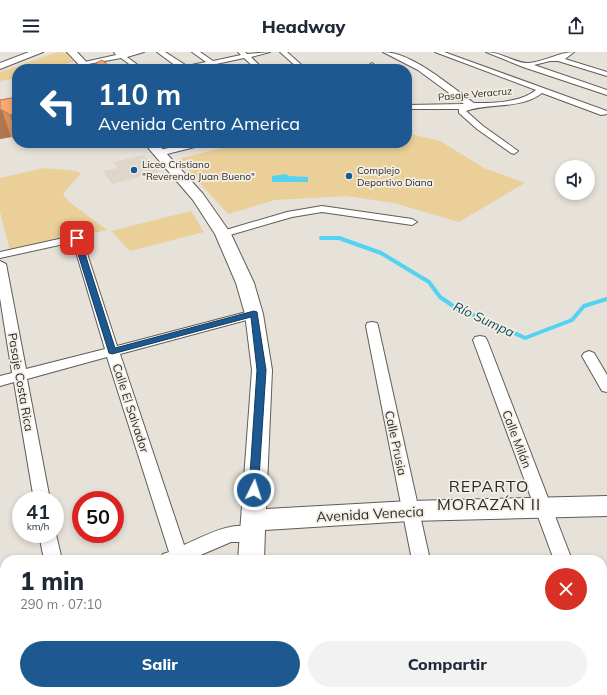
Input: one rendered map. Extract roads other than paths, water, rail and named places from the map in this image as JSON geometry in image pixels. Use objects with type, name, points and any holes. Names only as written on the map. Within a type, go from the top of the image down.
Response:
[{"type":"main road","points":[[0,66],[38,52]]},
{"type":"main road","points":[[72,52],[84,64]]},
{"type":"main road","points":[[154,148],[198,197],[223,234],[245,283],[254,314],[262,370],[251,555]]},
{"type":"main road","name":"Avenida Venecia","points":[[252,527],[410,511],[607,506]]},
{"type":"street","points":[[92,64],[119,54],[141,52]]},
{"type":"street","points":[[160,52],[177,64]]},
{"type":"street","points":[[195,52],[209,64]]},
{"type":"street","points":[[217,64],[245,55],[267,52]]},
{"type":"street","points":[[283,52],[297,64]]},
{"type":"street","points":[[386,52],[411,61],[472,106]]},
{"type":"street","points":[[438,52],[604,113]]},
{"type":"street","points":[[489,52],[607,93]]},
{"type":"street","points":[[559,59],[571,52]]},
{"type":"street","points":[[119,54],[133,64]]},
{"type":"street","points":[[245,55],[255,64]]},
{"type":"street","points":[[507,77],[510,72],[550,59],[559,59],[607,74]]},
{"type":"street","name":"Pasaje Veracruz","points":[[412,107],[472,106],[517,101],[538,94],[541,90]]},
{"type":"street","points":[[472,106],[463,109],[462,111],[490,135],[514,151]]},
{"type":"street","points":[[223,234],[291,214],[322,209],[412,222]]},
{"type":"street","name":"Calle El Salvador","points":[[0,255],[77,238],[173,555]]},
{"type":"street","name":"Pasaje Costa Rica","points":[[0,264],[40,491]]},
{"type":"street","points":[[0,381],[254,314]]},
{"type":"street","name":"Calle Prusia","points":[[372,326],[420,555]]},
{"type":"street","name":"Calle Milán","points":[[480,340],[561,555]]},
{"type":"street","points":[[589,356],[607,387]]},
{"type":"street","points":[[181,555],[230,534],[252,527]]},
{"type":"street","points":[[50,543],[52,555]]},
{"type":"water","points":[[286,174],[289,176],[308,177],[308,182],[272,182],[272,176]]},
{"type":"waterway","name":"Río Sumpa","points":[[321,238],[339,238],[381,253],[429,282],[440,297],[459,310],[491,322],[525,338],[572,320],[584,306],[607,299]]},
{"type":"place","name":"Liceo Cristiano \"Reverendo Juan Bueno\"","points":[[134,170]]},
{"type":"place","name":"Complejo Deportivo Diana","points":[[349,176]]},
{"type":"district","name":"REPARTO MORAZÁN II","points":[[489,495]]}]
